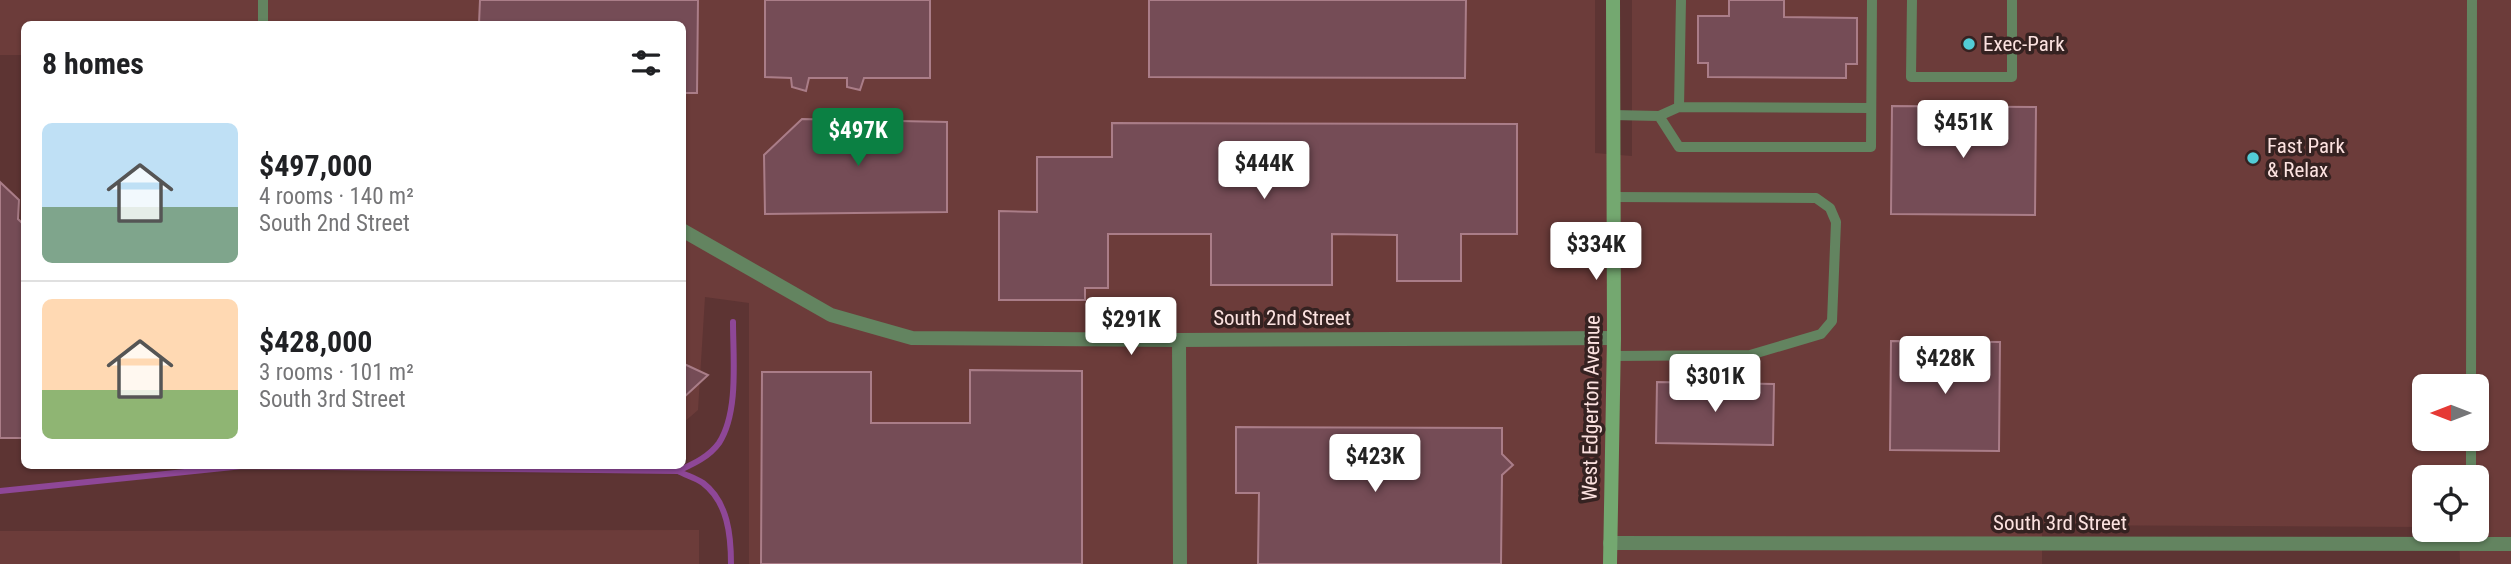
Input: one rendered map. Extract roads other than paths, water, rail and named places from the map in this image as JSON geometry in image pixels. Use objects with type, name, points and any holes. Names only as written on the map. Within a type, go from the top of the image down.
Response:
[{"type":"street","name":"West Edgerton Avenue","points":[[1610,564],[1614,356],[1612,0]]},
{"type":"street","name":"South 2nd Street","points":[[686,232],[831,315],[912,338],[1614,338]]},
{"type":"street","points":[[1179,340],[1180,564]]},
{"type":"street","name":"South 3rd Street","points":[[1610,543],[2412,537]]},
{"type":"street","name":"South 3rd Street","points":[[2489,540],[2511,544]]},
{"type":"lane","points":[[263,0],[263,21]]},
{"type":"lane","points":[[1679,107],[1681,0]]},
{"type":"lane","points":[[1659,116],[1679,147],[1871,147],[1872,0]]},
{"type":"lane","points":[[1912,0],[1911,77],[2012,77],[2012,0]]},
{"type":"lane","points":[[2471,374],[2472,0]]},
{"type":"lane","points":[[1613,115],[1659,116],[1679,107],[1871,108]]},
{"type":"lane","points":[[1613,197],[1816,198],[1830,208],[1836,222],[1832,321],[1821,334],[1750,355],[1614,356]]},
{"type":"waterway","points":[[686,467],[700,460],[719,443],[730,416],[734,384],[733,322]]},
{"type":"waterway","points":[[0,491],[214,469]]},
{"type":"waterway","points":[[504,469],[678,471],[703,483],[718,500],[729,531],[731,564]]},
{"type":"waterway","points":[[678,471],[682,469]]},
{"type":"place","name":"Exec-Park","points":[[1969,44]]},
{"type":"place","name":"Fast Park & Relax","points":[[2253,158]]}]
